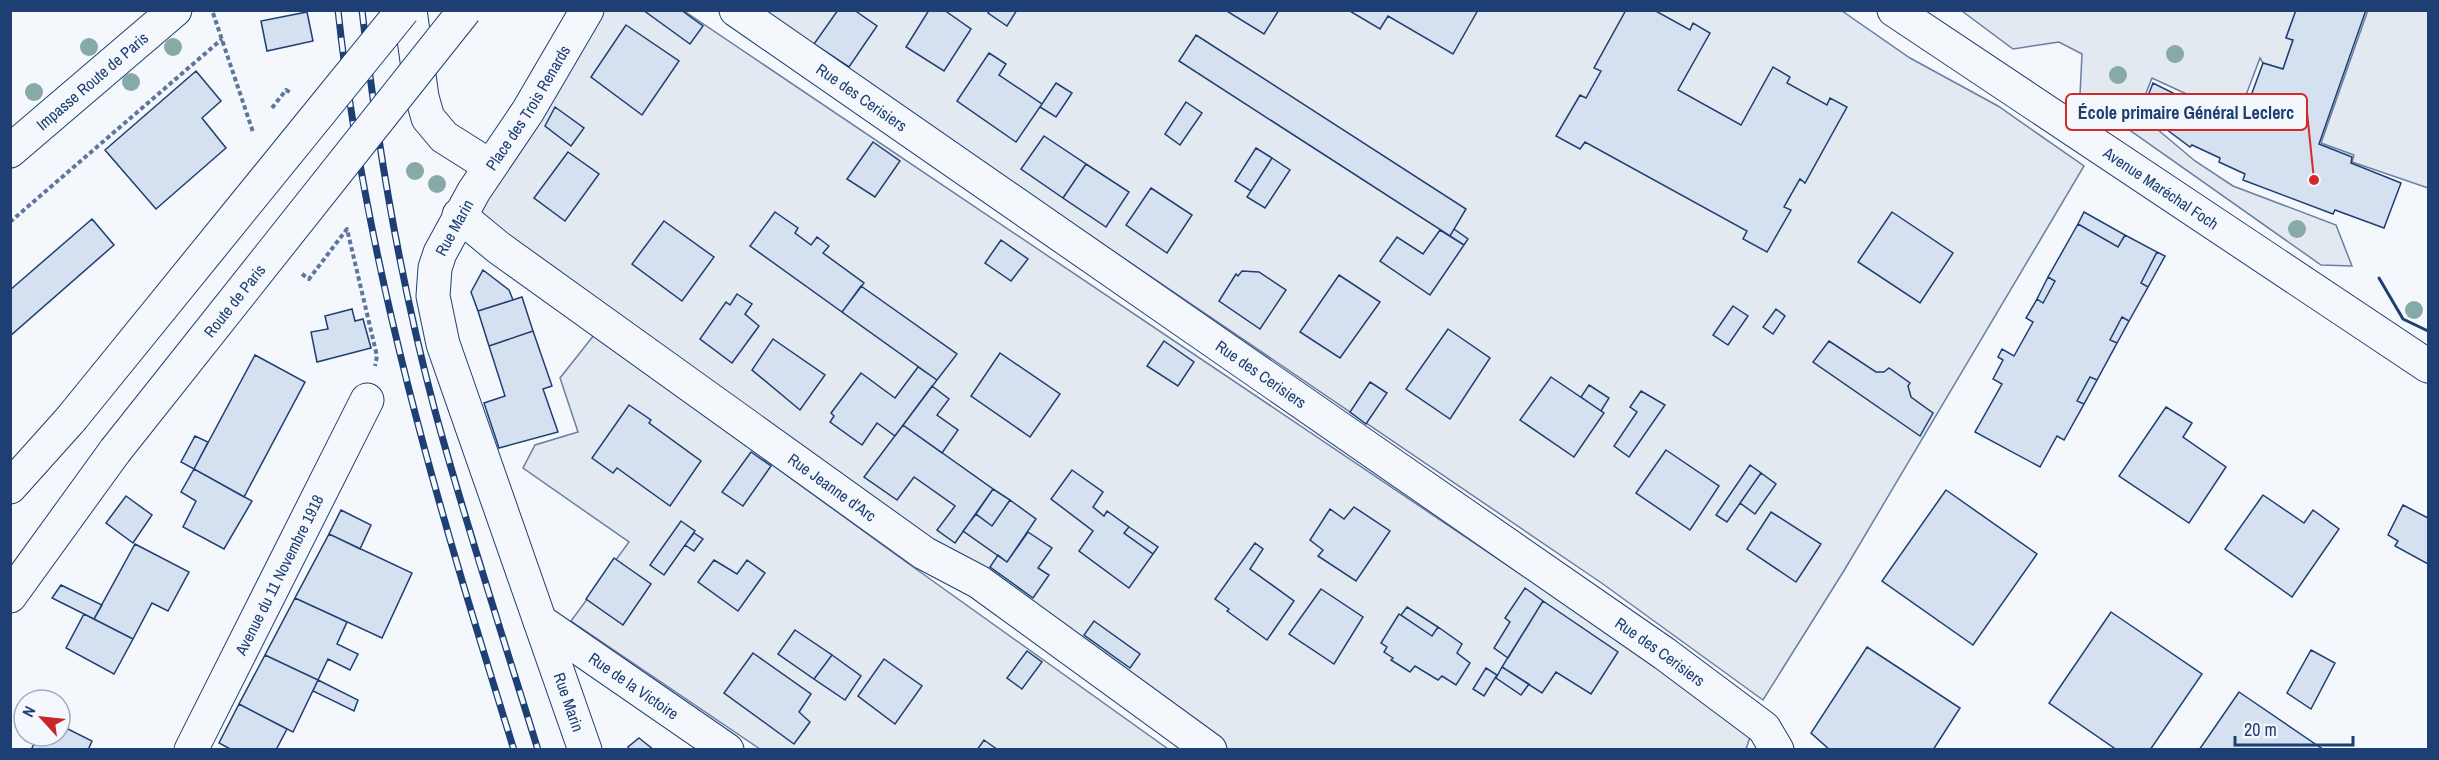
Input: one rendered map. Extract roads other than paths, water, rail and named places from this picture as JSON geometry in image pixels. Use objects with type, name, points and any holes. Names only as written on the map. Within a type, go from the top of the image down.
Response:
[{"type":"street","name":"Impasse Route de Paris","points":[[10,151],[175,10]]},
{"type":"street","points":[[10,487],[71,419],[403,10]]},
{"type":"street","name":"Place des Trois Renards","points":[[410,10],[422,97],[428,118],[444,137],[490,166],[528,111],[587,10]]},
{"type":"street","name":"Route de Paris","points":[[10,596],[115,452],[465,10]]},
{"type":"street","name":"Rue des Cerisiers","points":[[736,10],[1665,654],[1764,728],[1777,750]]},
{"type":"street","name":"Avenue Maréchal Foch","points":[[1894,10],[2428,366]]},
{"type":"street","name":"Rue Marin","points":[[490,166],[459,216],[435,268],[433,297],[443,344],[585,750]]},
{"type":"street","name":"Rue Jeanne d'Arc","points":[[459,216],[499,249],[801,466],[924,553],[979,582],[1210,750]]},
{"type":"street","name":"Avenue du 11 Novembre 1918","points":[[191,750],[367,400]]},
{"type":"street","name":"Rue de la Victoire","points":[[540,621],[727,750]]},
{"type":"railway","points":[[338,10],[350,105],[366,199],[386,292],[432,476],[514,750]]},
{"type":"railway","points":[[362,10],[382,162],[400,262],[422,362],[459,496],[538,750]]},
{"type":"place","name":"École primaire Général Leclerc","points":[[2314,180]]}]
